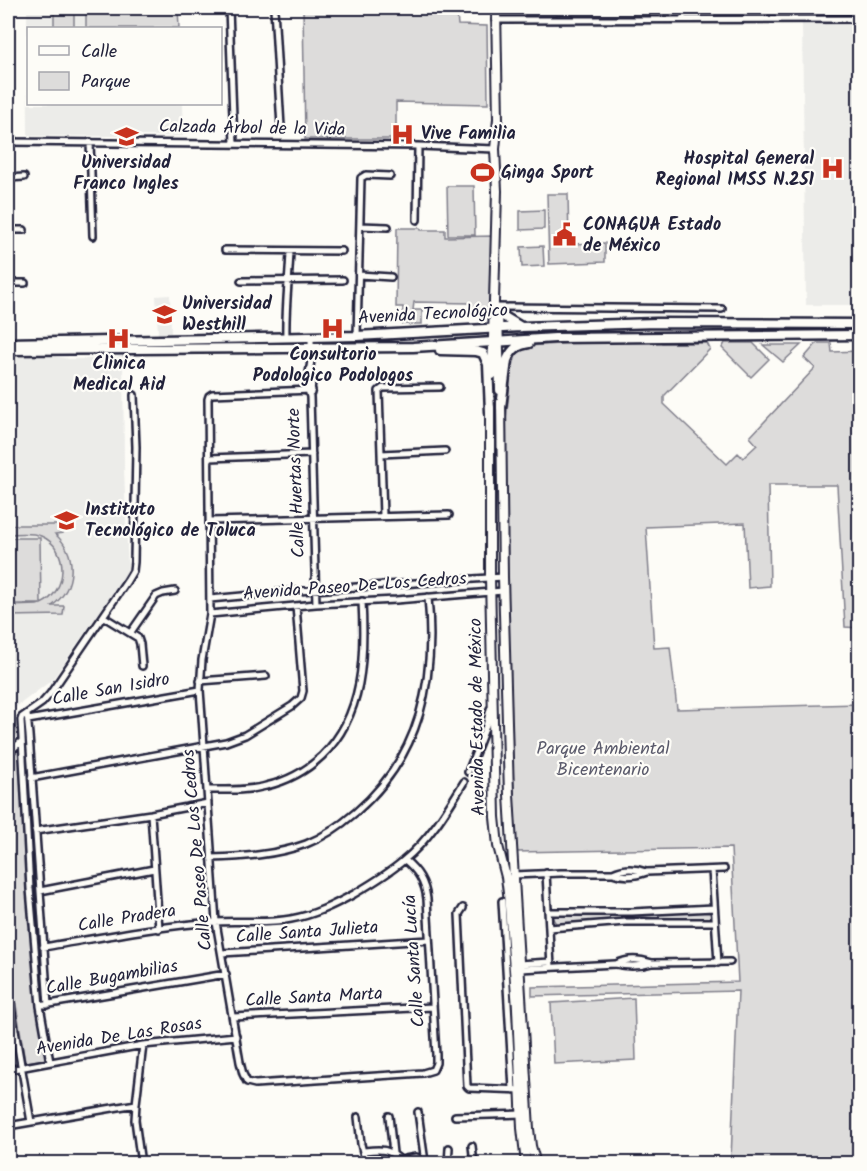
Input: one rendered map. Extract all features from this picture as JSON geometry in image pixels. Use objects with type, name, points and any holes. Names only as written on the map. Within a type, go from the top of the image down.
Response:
[{"type":"main road","name":"Avenida Estado de México","points":[[495,8],[498,119],[495,139],[496,341],[501,407],[502,577],[509,795],[529,1129],[536,1164]]},
{"type":"main road","points":[[497,309],[521,327]]},
{"type":"main road","name":"Avenida Tecnológico","points":[[8,343],[357,336],[666,322],[860,324]]},
{"type":"main road","name":"Avenida Tecnológico","points":[[8,350],[413,348],[555,338],[860,335]]},
{"type":"main road","points":[[501,407],[505,367],[510,354],[517,346],[555,338]]},
{"type":"main road","name":"Avenida Estado de México","points":[[496,341],[490,412],[490,591],[495,817],[498,846],[508,893],[517,1090],[522,1114],[526,1164]]},
{"type":"main road","points":[[413,348],[483,353],[488,364],[490,412]]},
{"type":"main road","points":[[491,633],[504,636]]},
{"type":"main road","points":[[492,647],[497,646],[504,650]]},
{"type":"street","points":[[229,8],[234,144]]},
{"type":"street","points":[[274,8],[281,127]]},
{"type":"street","points":[[683,8],[683,19]]},
{"type":"street","points":[[495,20],[860,19]]},
{"type":"street","name":"Calzada Árbol de la Vida","points":[[8,142],[418,146],[495,149]]},
{"type":"street","points":[[90,142],[93,236]]},
{"type":"street","points":[[417,220],[418,146]]},
{"type":"street","points":[[357,336],[361,178],[366,175],[390,176]]},
{"type":"street","points":[[8,178],[24,177]]},
{"type":"street","points":[[360,226],[388,227]]},
{"type":"street","points":[[8,230],[24,230]]},
{"type":"street","points":[[225,250],[342,251]]},
{"type":"street","points":[[286,338],[290,251]]},
{"type":"street","points":[[359,275],[391,277]]},
{"type":"street","points":[[241,281],[344,280]]},
{"type":"street","points":[[8,283],[25,283]]},
{"type":"street","points":[[497,309],[722,309]]},
{"type":"street","name":"Calle Huertas Norte","points":[[311,337],[309,390],[316,604]]},
{"type":"street","points":[[383,516],[380,390],[383,388],[440,387]]},
{"type":"street","name":"Calle Paseo De Los Cedros","points":[[247,1082],[241,1068],[216,922],[200,690],[210,614],[209,396],[309,390]]},
{"type":"street","points":[[50,1062],[40,1006],[20,725],[25,717],[50,694],[133,571],[136,447],[134,395]]},
{"type":"street","points":[[381,454],[445,451]]},
{"type":"street","points":[[209,458],[312,453]]},
{"type":"street","points":[[210,521],[449,514]]},
{"type":"street","name":"Avenida Paseo De Los Cedros","points":[[210,599],[502,577]]},
{"type":"street","points":[[131,632],[156,596],[175,591]]},
{"type":"street","name":"Avenida Paseo De Los Cedros","points":[[210,614],[503,591]]},
{"type":"street","points":[[211,858],[266,854],[308,844],[348,819],[383,786],[402,759],[423,705],[429,674],[428,597]]},
{"type":"street","points":[[207,790],[251,789],[282,782],[312,765],[338,738],[351,713],[360,681],[363,654],[362,601]]},
{"type":"street","points":[[32,778],[233,740],[292,706],[301,698],[303,683],[296,606]]},
{"type":"street","points":[[104,617],[131,632],[139,640],[142,666]]},
{"type":"street","points":[[200,681],[266,676]]},
{"type":"street","name":"Calle San Isidro","points":[[25,717],[200,690]]},
{"type":"street","points":[[468,772],[486,726],[492,699]]},
{"type":"street","points":[[25,717],[29,735],[48,1005]]},
{"type":"street","points":[[8,753],[29,735]]},
{"type":"street","name":"Calle Pradera","points":[[43,947],[216,922],[276,921],[320,911],[371,884],[405,860],[437,824],[464,782]]},
{"type":"street","points":[[35,831],[208,803]]},
{"type":"street","points":[[151,814],[159,929]]},
{"type":"street","name":"Calle Santa Lucía","points":[[247,1082],[255,1084],[423,1073],[430,1072],[435,1067],[428,899],[418,872],[405,860]]},
{"type":"street","points":[[40,891],[154,869]]},
{"type":"street","points":[[514,875],[613,873],[619,876],[639,875],[646,872],[724,869]]},
{"type":"street","points":[[712,870],[718,963]]},
{"type":"street","points":[[546,873],[551,965]]},
{"type":"street","points":[[463,908],[459,914],[467,1086],[469,1088],[517,1090],[502,901]]},
{"type":"street","points":[[548,912],[632,912],[714,908]]},
{"type":"street","points":[[549,928],[641,922],[715,922]]},
{"type":"street","name":"Calle Santa Julieta","points":[[222,953],[429,940]]},
{"type":"street","points":[[520,966],[615,964],[625,967],[652,963],[730,962]]},
{"type":"street","name":"Calle Bugambilias","points":[[40,1006],[226,974]]},
{"type":"street","points":[[8,990],[9,1012],[22,1067],[31,1122]]},
{"type":"street","name":"Calle Santa Marta","points":[[233,1017],[433,1007]]},
{"type":"street","name":"Avenida De Las Rosas","points":[[8,1070],[143,1045],[236,1036]]},
{"type":"street","points":[[118,1164],[141,1162],[136,1131],[136,1104],[143,1045]]},
{"type":"street","points":[[8,1126],[136,1104]]},
{"type":"street","points":[[418,1112],[427,1163]]},
{"type":"street","points":[[455,1116],[522,1114]]},
{"type":"street","points":[[389,1116],[393,1153]]},
{"type":"street","points":[[358,1117],[366,1164]]},
{"type":"street","points":[[472,1146],[474,1164]]},
{"type":"street","points":[[448,1164],[449,1148]]},
{"type":"street","points":[[364,1151],[381,1150],[393,1153],[402,1163],[405,1159],[412,1157],[427,1163]]},
{"type":"shaded area","points":[[27,8],[178,8],[179,27],[27,27]]},
{"type":"shaded area","name":"Hospital General Regional IMSS N.251","points":[[859,23],[859,305],[806,305],[802,24]]},
{"type":"shaded area","points":[[28,105],[182,105],[183,136],[28,136]]},
{"type":"shaded area","name":"Universidad Westhill","points":[[170,295],[171,333],[158,334],[156,296]]},
{"type":"shaded area","name":"Instituto Tecnológico de Toluca","points":[[47,355],[69,359],[111,359],[123,355],[128,571],[52,680],[8,713],[8,356]]},
{"type":"green space","points":[[54,8],[74,8],[74,27],[54,27]]},
{"type":"green space","points":[[86,8],[178,8],[179,27],[86,27]]},
{"type":"green space","points":[[303,8],[443,8],[444,15],[457,15],[458,25],[487,26],[488,104],[396,102],[396,139],[305,139]]},
{"type":"green space","points":[[447,186],[474,186],[475,235],[448,235]]},
{"type":"green space","points":[[547,194],[568,194],[569,244],[605,243],[605,262],[549,264]]},
{"type":"green space","points":[[544,210],[544,229],[520,230],[520,211]]},
{"type":"green space","points":[[397,228],[445,230],[445,237],[493,236],[489,309],[470,310],[470,303],[414,302],[413,310],[422,310],[422,324],[403,324],[403,307],[396,307]]},
{"type":"green space","points":[[543,246],[544,266],[522,267],[521,247]]},
{"type":"green space","name":"Parque Ambiental Bicentenario","points":[[662,341],[662,343],[707,343],[710,349],[664,396],[664,404],[727,464],[738,453],[743,458],[757,445],[750,437],[815,368],[804,358],[817,343],[831,343],[832,352],[859,351],[859,628],[845,627],[837,485],[768,485],[770,586],[748,588],[745,523],[646,527],[654,648],[670,647],[677,709],[859,704],[859,1163],[708,1163],[708,1161],[731,1159],[738,991],[532,996],[532,987],[738,982],[731,848],[516,852],[506,568],[505,430],[511,373],[516,355],[526,346]]},
{"type":"green space","points":[[725,343],[753,343],[769,359],[751,377],[722,348]]},
{"type":"green space","points":[[763,345],[801,345],[783,362]]},
{"type":"green space","points":[[8,525],[63,525],[63,533],[55,534],[68,551],[70,581],[60,599],[52,606],[64,606],[63,615],[8,616],[8,606],[40,604],[8,604],[8,538],[40,538],[41,604],[56,590],[61,580],[62,570],[57,550],[50,542],[33,534],[8,534]]},
{"type":"green space","points":[[20,748],[38,1001],[47,1059],[25,1062],[8,953],[8,760]]},
{"type":"green space","points":[[595,913],[636,917],[710,913],[709,920],[638,917],[557,925],[553,919],[556,915]]},
{"type":"green space","points":[[634,998],[636,1060],[554,1064],[551,1003]]},
{"type":"place","name":"Vive Familia","points":[[403,134]]},
{"type":"place","name":"Universidad Franco Ingles","points":[[126,137]]},
{"type":"place","name":"Hospital General Regional IMSS N.251","points":[[832,169]]},
{"type":"place","name":"Ginga Sport","points":[[483,173]]},
{"type":"place","name":"CONAGUA Estado de México","points":[[565,235]]},
{"type":"place","name":"Universidad Westhill","points":[[164,314]]},
{"type":"place","name":"Consultorio Podologico Podologos","points":[[333,329]]},
{"type":"place","name":"Clinica Medical Aid","points":[[119,338]]},
{"type":"place","name":"Instituto Tecnológico de Toluca","points":[[67,520]]}]
